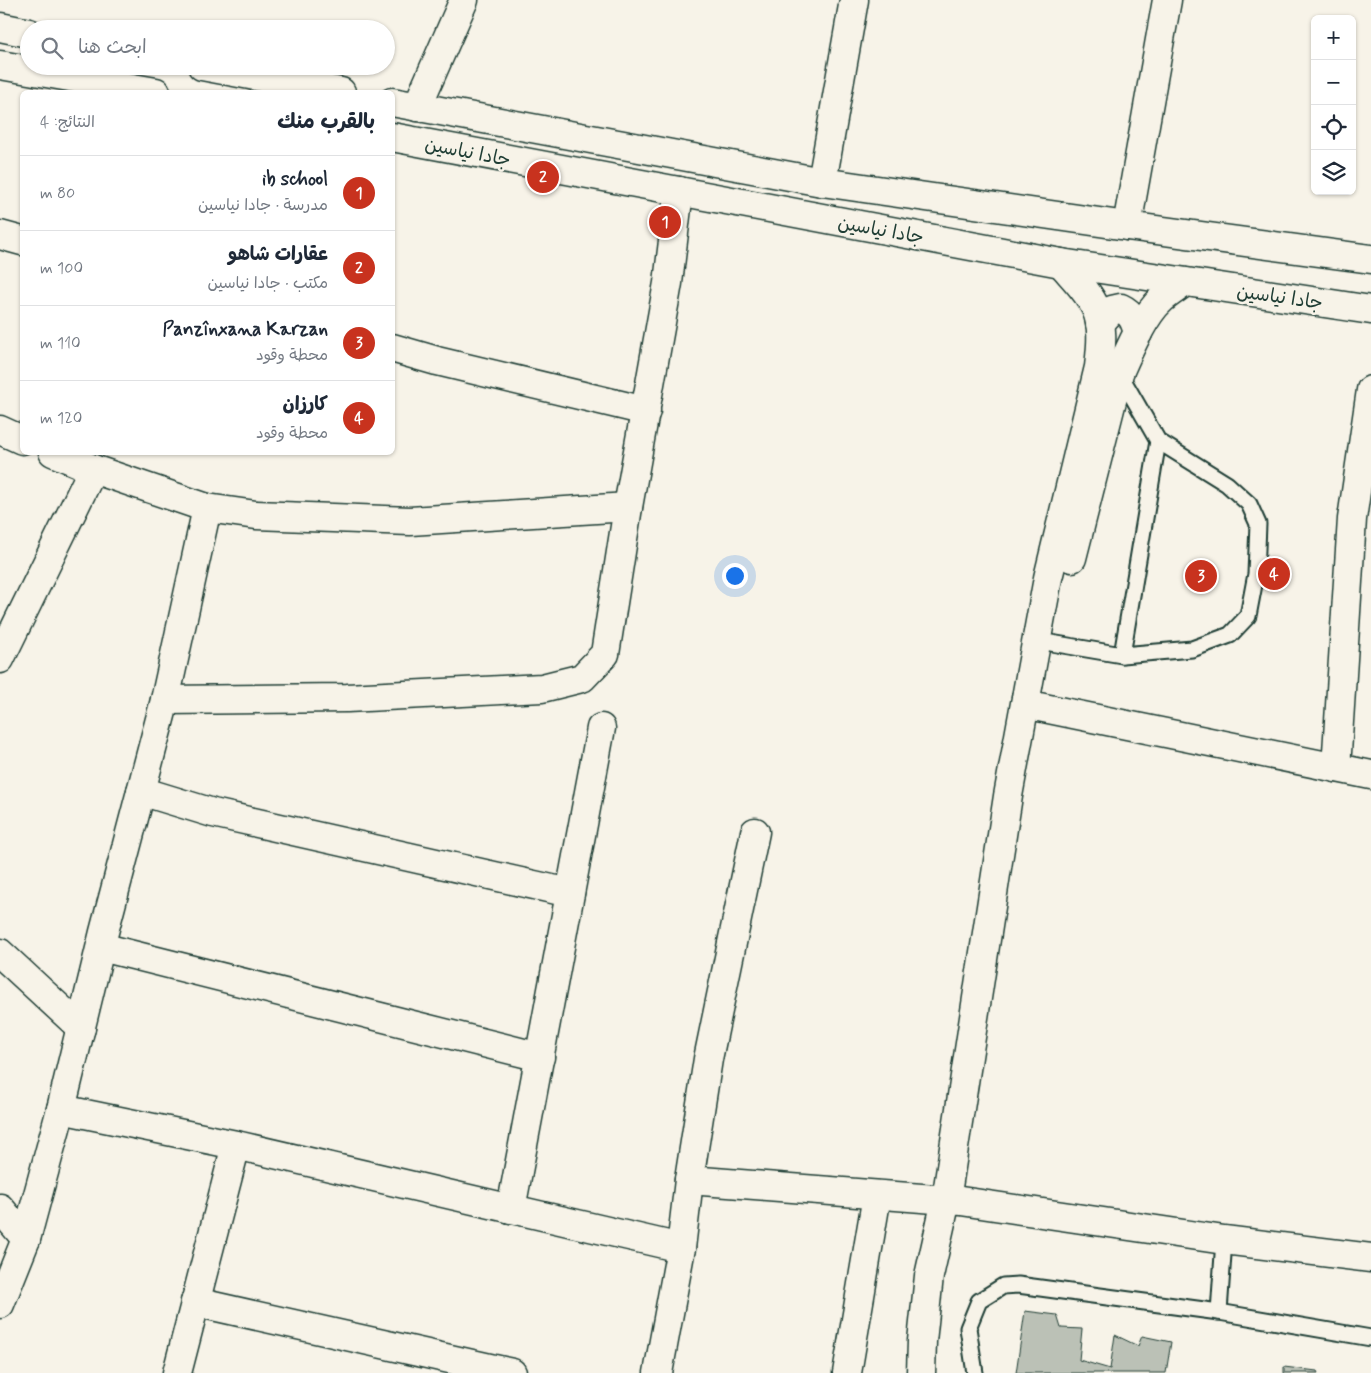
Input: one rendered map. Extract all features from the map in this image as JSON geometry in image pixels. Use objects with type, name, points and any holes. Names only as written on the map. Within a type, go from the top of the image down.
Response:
[{"type":"street","points":[[405,105],[464,0]]},
{"type":"street","points":[[822,182],[854,0]]},
{"type":"street","points":[[1127,226],[1167,0]]},
{"type":"street","points":[[0,27],[20,31]]},
{"type":"street","points":[[0,67],[20,70]]},
{"type":"street","points":[[50,75],[144,90]]},
{"type":"street","points":[[250,75],[329,90]]},
{"type":"street","name":"جادا نیاسین","points":[[405,105],[822,182],[1371,259]]},
{"type":"street","name":"جادا نیاسین","points":[[395,137],[1061,263],[1371,310]]},
{"type":"street","points":[[768,208],[774,173]]},
{"type":"street","points":[[165,700],[347,698],[542,688],[582,678],[605,654],[628,507],[668,283],[679,191]]},
{"type":"street","points":[[0,235],[20,240]]},
{"type":"street","points":[[940,1373],[940,1326],[954,1200],[1010,787],[1048,578],[1099,367],[1102,339],[1097,310],[1061,263]]},
{"type":"street","points":[[921,1373],[922,1341],[929,1276],[954,1200],[1051,643],[1119,373],[1138,333],[1161,300],[1184,282]]},
{"type":"street","points":[[1100,323],[1112,310],[1121,308],[1131,316],[1138,333]]},
{"type":"street","points":[[395,349],[437,361],[646,412]]},
{"type":"street","points":[[1336,768],[1352,519],[1371,390]]},
{"type":"street","points":[[0,430],[20,439]]},
{"type":"street","points":[[60,455],[93,469],[207,508],[256,515],[410,521],[628,507]]},
{"type":"street","points":[[0,659],[93,469]]},
{"type":"street","points":[[0,1304],[26,1239],[61,1109],[165,700],[207,508]]},
{"type":"street","points":[[1039,707],[1371,775]]},
{"type":"street","points":[[511,1209],[601,728]]},
{"type":"street","points":[[142,791],[212,813],[570,893]]},
{"type":"street","points":[[658,1373],[681,1248],[689,1180],[708,1059],[755,832]]},
{"type":"street","points":[[101,947],[540,1057]]},
{"type":"street","points":[[0,953],[81,1028]]},
{"type":"street","points":[[61,1109],[236,1144],[681,1248]]},
{"type":"street","points":[[177,1373],[236,1144]]},
{"type":"street","points":[[689,1180],[954,1200],[1224,1240],[1371,1258]]},
{"type":"street","points":[[847,1373],[877,1195]]},
{"type":"street","points":[[0,1208],[26,1239]]},
{"type":"street","points":[[195,1302],[512,1373]]},
{"type":"lane","points":[[1051,643],[1122,655],[1192,649],[1230,635],[1248,616],[1256,574],[1258,524],[1249,504],[1227,484],[1158,441],[1119,373]]},
{"type":"lane","points":[[1122,655],[1158,441]]},
{"type":"lane","points":[[1219,1312],[1224,1240]]},
{"type":"lane","points":[[975,1373],[968,1328],[979,1301],[1003,1286],[1018,1285],[1219,1312],[1371,1338]]},
{"type":"building","points":[[1025,1311],[1057,1315],[1061,1328],[1082,1329],[1079,1360],[1110,1369],[1115,1335],[1138,1346],[1142,1336],[1171,1342],[1166,1373],[1016,1373]]},
{"type":"building","points":[[1284,1367],[1317,1371],[1318,1373],[1284,1373]]},
{"type":"place","name":"عقارات شاهو","points":[[543,177]]},
{"type":"place","name":"ib school","points":[[665,222]]},
{"type":"place","name":"كارزان","points":[[1274,574]]},
{"type":"place","name":"Panzînxana Karzan","points":[[1201,576]]}]
